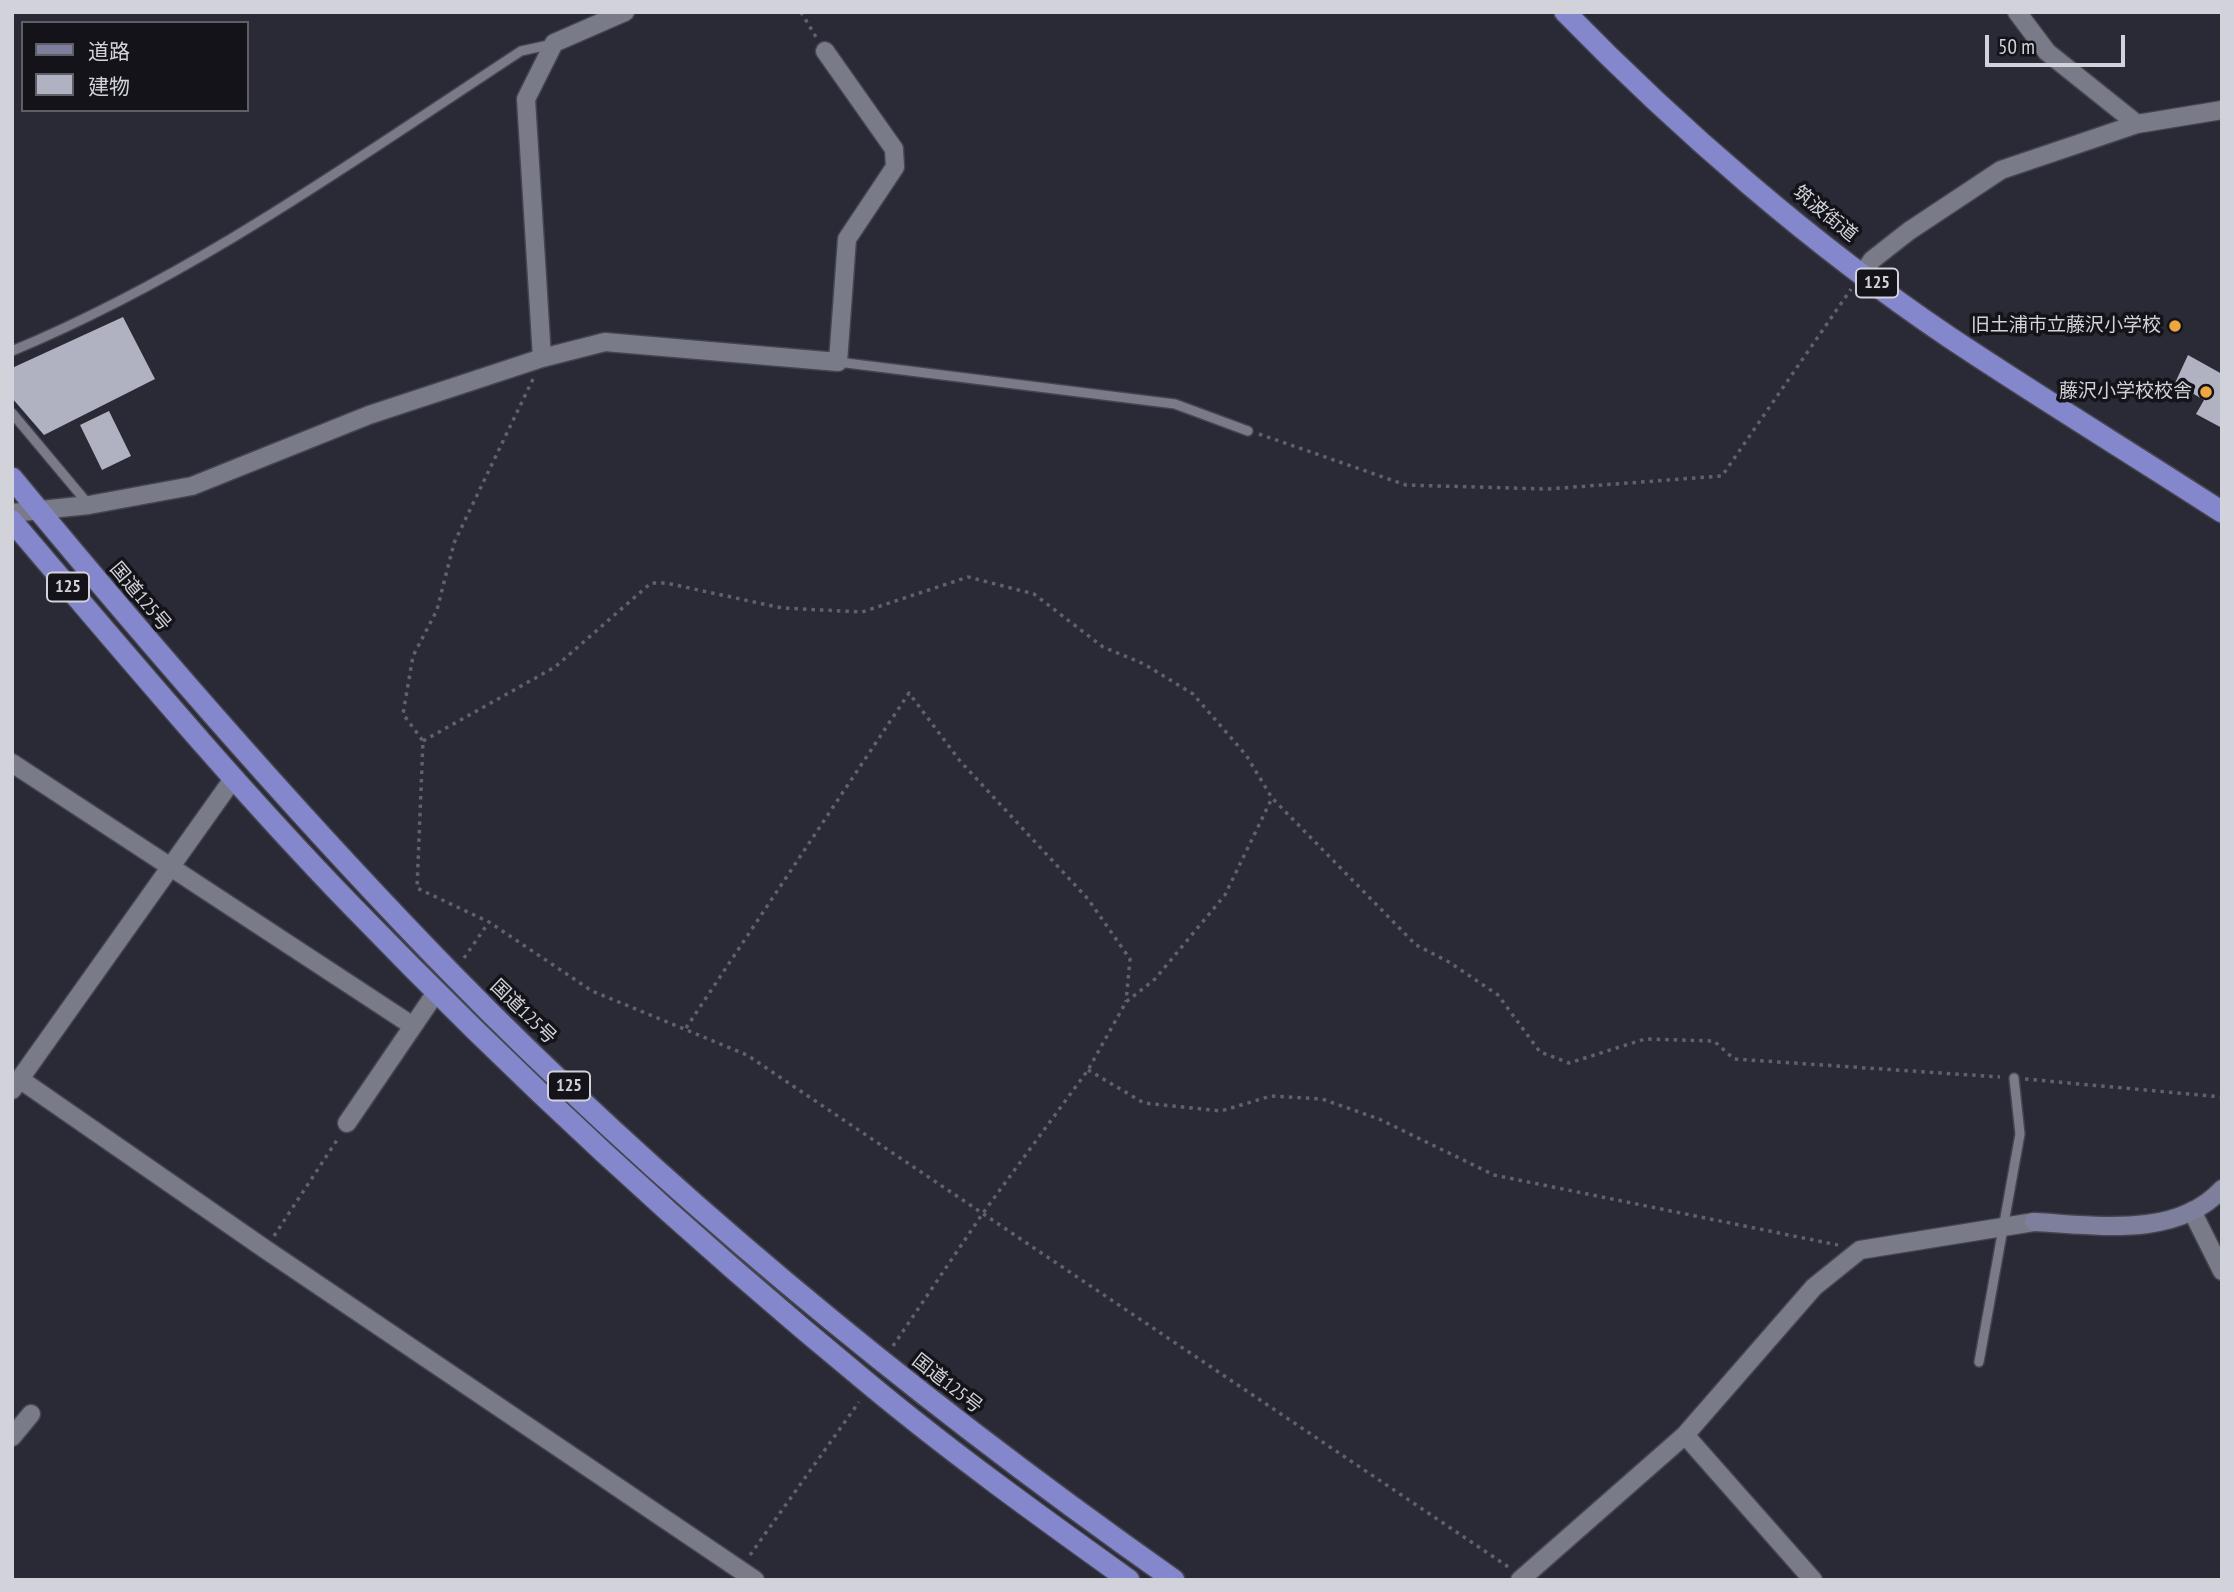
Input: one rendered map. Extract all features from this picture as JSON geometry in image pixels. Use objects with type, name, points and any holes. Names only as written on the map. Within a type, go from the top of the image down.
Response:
[{"type":"highway","name":"筑波街道","points":[[1565,12],[1614,62],[1715,153],[1863,273],[1948,335],[2222,512]]},
{"type":"highway","name":"国道125号","points":[[12,478],[260,769],[452,974],[690,1198],[882,1362],[1001,1454],[1174,1580]]},
{"type":"highway","name":"125","points":[[12,521],[233,779],[351,905],[657,1201],[870,1385],[1129,1580]]},
{"type":"street","points":[[542,358],[526,99],[554,43],[625,12]]},
{"type":"street","points":[[2017,12],[2047,52],[2137,124]]},
{"type":"street","points":[[12,513],[89,505],[192,486],[369,415],[542,358],[605,342],[838,362],[847,239],[895,167],[894,149],[824,51]]},
{"type":"street","points":[[1863,273],[1872,260],[1909,231],[2001,170],[2137,124],[2222,110]]},
{"type":"street","points":[[12,763],[413,1026]]},
{"type":"street","points":[[233,779],[17,1085],[755,1580]]},
{"type":"street","points":[[347,1123],[437,991]]},
{"type":"street","points":[[1522,1578],[1685,1435],[1814,1287],[1860,1250],[2034,1222],[2152,1223],[2192,1211],[2222,1189]]},
{"type":"street","points":[[2192,1211],[2222,1271]]},
{"type":"street","points":[[12,1437],[31,1414]]},
{"type":"street","points":[[1685,1435],[1813,1580]]},
{"type":"lane","points":[[12,351],[89,319],[236,237],[521,51],[554,43]]},
{"type":"lane","points":[[838,362],[1175,404],[1248,431]]},
{"type":"lane","points":[[12,413],[89,505]]},
{"type":"lane","points":[[1979,1362],[2020,1134],[2014,1078]]},
{"type":"path","points":[[801,12],[824,51]]},
{"type":"path","points":[[1248,431],[1406,485],[1547,489],[1722,476],[1863,273]]},
{"type":"path","points":[[542,358],[454,543],[437,610],[413,656],[403,714],[423,741],[417,888],[489,922],[592,991],[747,1055],[1522,1578]]},
{"type":"path","points":[[423,741],[555,667],[651,583],[666,583],[782,608],[862,612],[968,577],[1034,594],[1103,647],[1144,664],[1193,694],[1246,755],[1272,798],[1416,946],[1449,962],[1497,995],[1540,1052],[1569,1063],[1645,1039],[1714,1041],[1734,1059],[2014,1078],[2222,1097]]},
{"type":"path","points":[[685,1028],[909,693],[960,761],[1022,825],[1095,909],[1130,958],[1126,1003]]},
{"type":"path","points":[[882,1362],[983,1213],[1088,1070],[1126,1003],[1156,979],[1225,895],[1272,798]]},
{"type":"path","points":[[452,974],[489,922]]},
{"type":"path","points":[[1088,1070],[1144,1103],[1221,1111],[1270,1096],[1322,1099],[1379,1119],[1494,1175],[1860,1250]]},
{"type":"path","points":[[265,1249],[347,1123]]},
{"type":"path","points":[[740,1569],[870,1385]]},
{"type":"building","points":[[123,317],[155,379],[44,435],[12,398],[12,368]]},
{"type":"building","name":"藤沢小学校校舎","points":[[2188,355],[2222,374],[2222,428],[2196,414],[2204,400],[2175,383]]},
{"type":"building","points":[[109,411],[131,456],[102,470],[80,425]]},
{"type":"place","name":"旧土浦市立藤沢小学校","points":[[2175,326]]},
{"type":"place","name":"藤沢小学校校舎","points":[[2206,392]]}]
